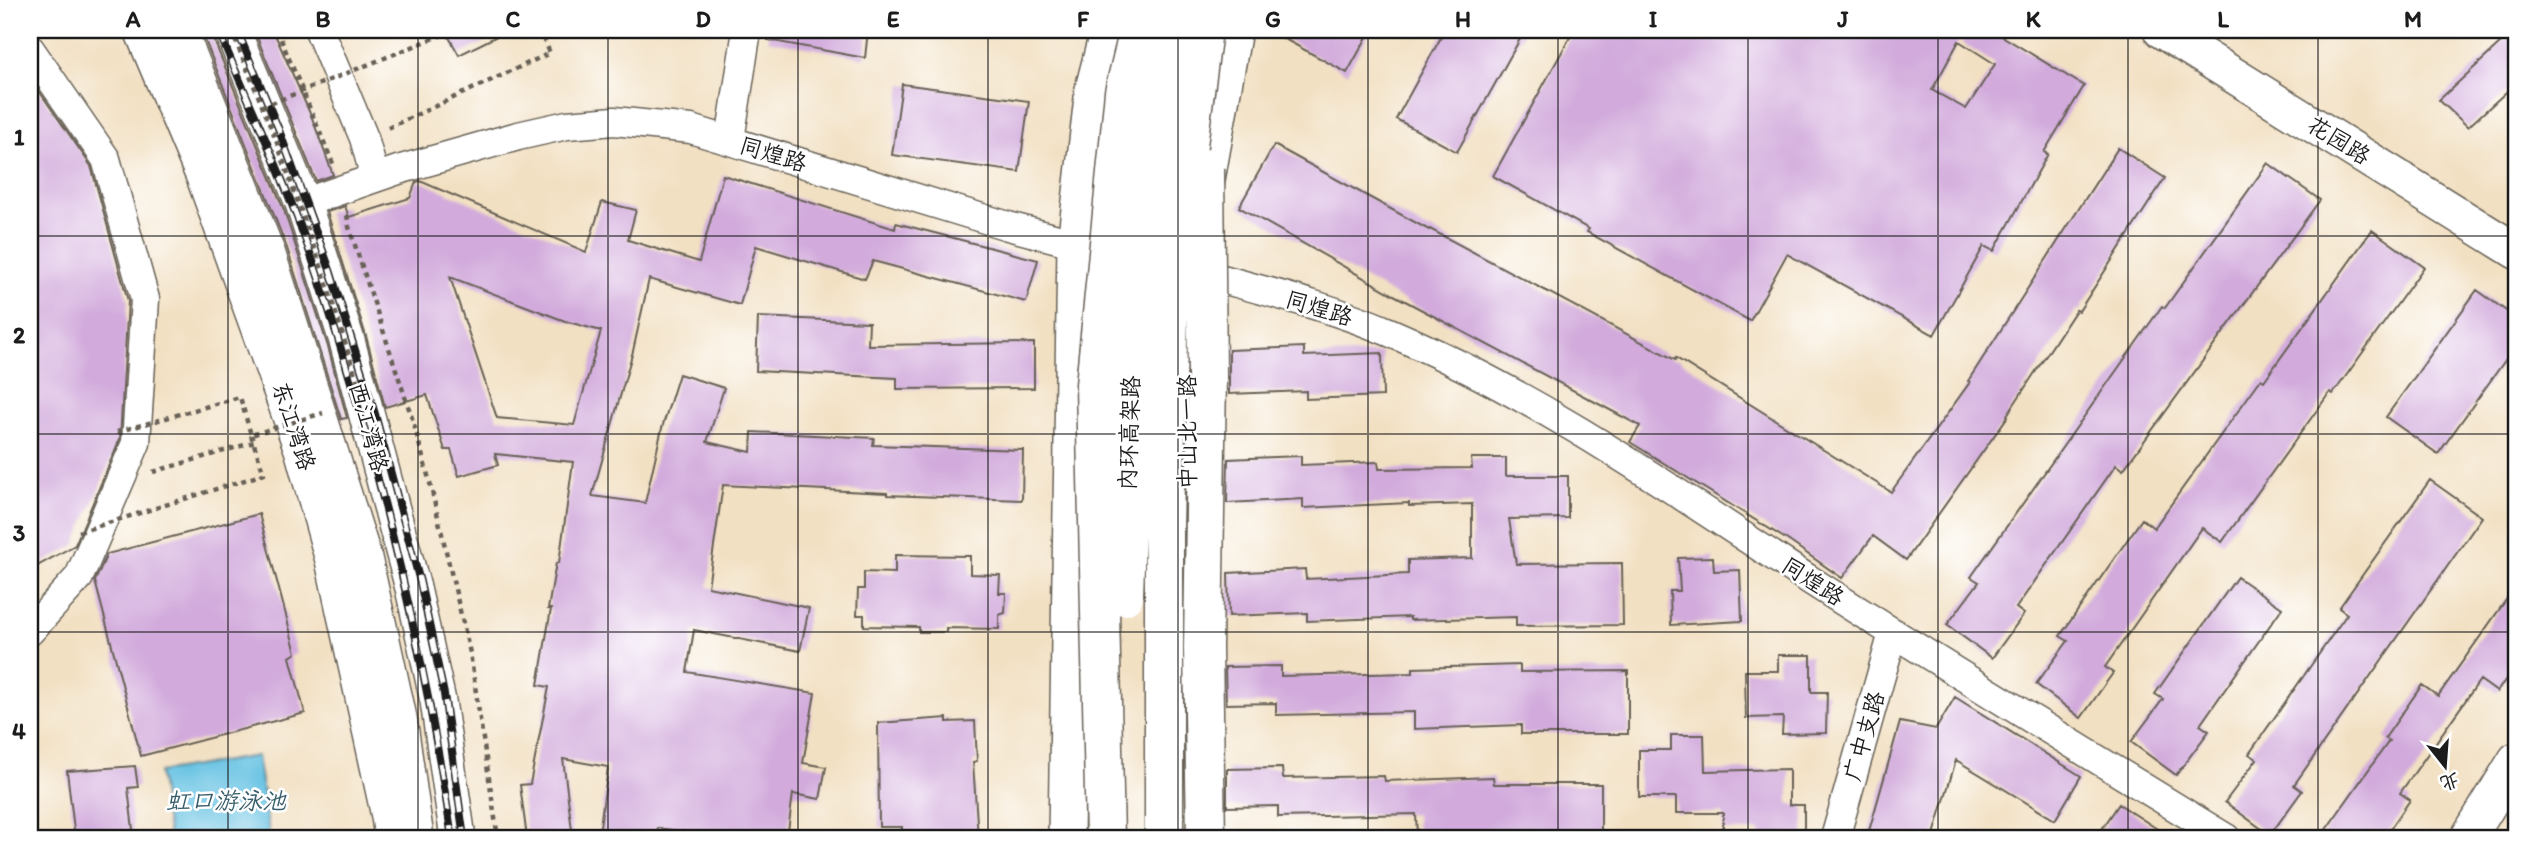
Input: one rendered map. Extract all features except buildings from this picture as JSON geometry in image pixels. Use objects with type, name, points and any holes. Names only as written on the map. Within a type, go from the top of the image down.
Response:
[{"type":"highway","points":[[1105,838],[1095,386],[1124,92],[1139,30]]},
{"type":"highway","name":"内环高架路","points":[[1126,838],[1122,649],[1134,294],[1170,30]]},
{"type":"highway","points":[[1204,30],[1207,375],[1202,648],[1206,838]]},
{"type":"highway","name":"内环高架路","points":[[1164,838],[1164,528],[1169,290],[1204,30]]},
{"type":"main road","name":"东江湾路","points":[[142,30],[209,189],[302,449],[347,620],[392,838]]},
{"type":"main road","name":"东江湾路","points":[[179,30],[268,256],[364,558],[399,718],[416,838]]},
{"type":"main road","name":"西江湾路","points":[[232,30],[303,203],[347,341],[413,588],[438,701],[458,838]]},
{"type":"main road","points":[[1066,838],[1075,244],[1093,89],[1108,30]]},
{"type":"main road","name":"中山北一路","points":[[1189,838],[1185,409],[1191,271],[1234,30]]},
{"type":"main road","name":"花园路","points":[[2161,30],[2516,251]]},
{"type":"main road","points":[[2468,838],[2516,760]]},
{"type":"street","points":[[318,30],[364,138],[387,174]]},
{"type":"street","points":[[730,140],[747,30]]},
{"type":"street","points":[[30,50],[106,159],[145,299],[136,443],[79,577],[30,631]]},
{"type":"street","name":"同煌路","points":[[303,203],[387,174],[518,136],[579,124],[614,121],[691,129],[1008,226],[1191,271],[1352,318],[1386,330],[1489,378],[1664,485],[1894,634],[2225,838]]},
{"type":"street","name":"广中支路","points":[[1835,838],[1894,634]]},
{"type":"path","points":[[232,30],[323,272],[365,406]]},
{"type":"path","name":"西江湾路","points":[[277,30],[344,189],[349,228],[413,421],[475,680],[498,838]]},
{"type":"path","points":[[387,128],[550,53],[540,30]]},
{"type":"path","points":[[262,107],[447,33]]},
{"type":"path","points":[[79,532],[264,474],[240,397],[117,432]]},
{"type":"path","points":[[251,435],[319,405]]},
{"type":"path","points":[[113,444],[119,418]]},
{"type":"path","points":[[141,475],[258,441]]},
{"type":"path","points":[[71,543],[85,519]]},
{"type":"water","name":"虹口游泳池","points":[[257,756],[270,838],[169,838],[159,772]]},
{"type":"railway","points":[[218,30],[271,152],[307,245],[360,414],[413,625],[452,838]]},
{"type":"railway","points":[[237,30],[279,130],[330,270],[375,414],[420,582],[444,694],[464,838]]}]
